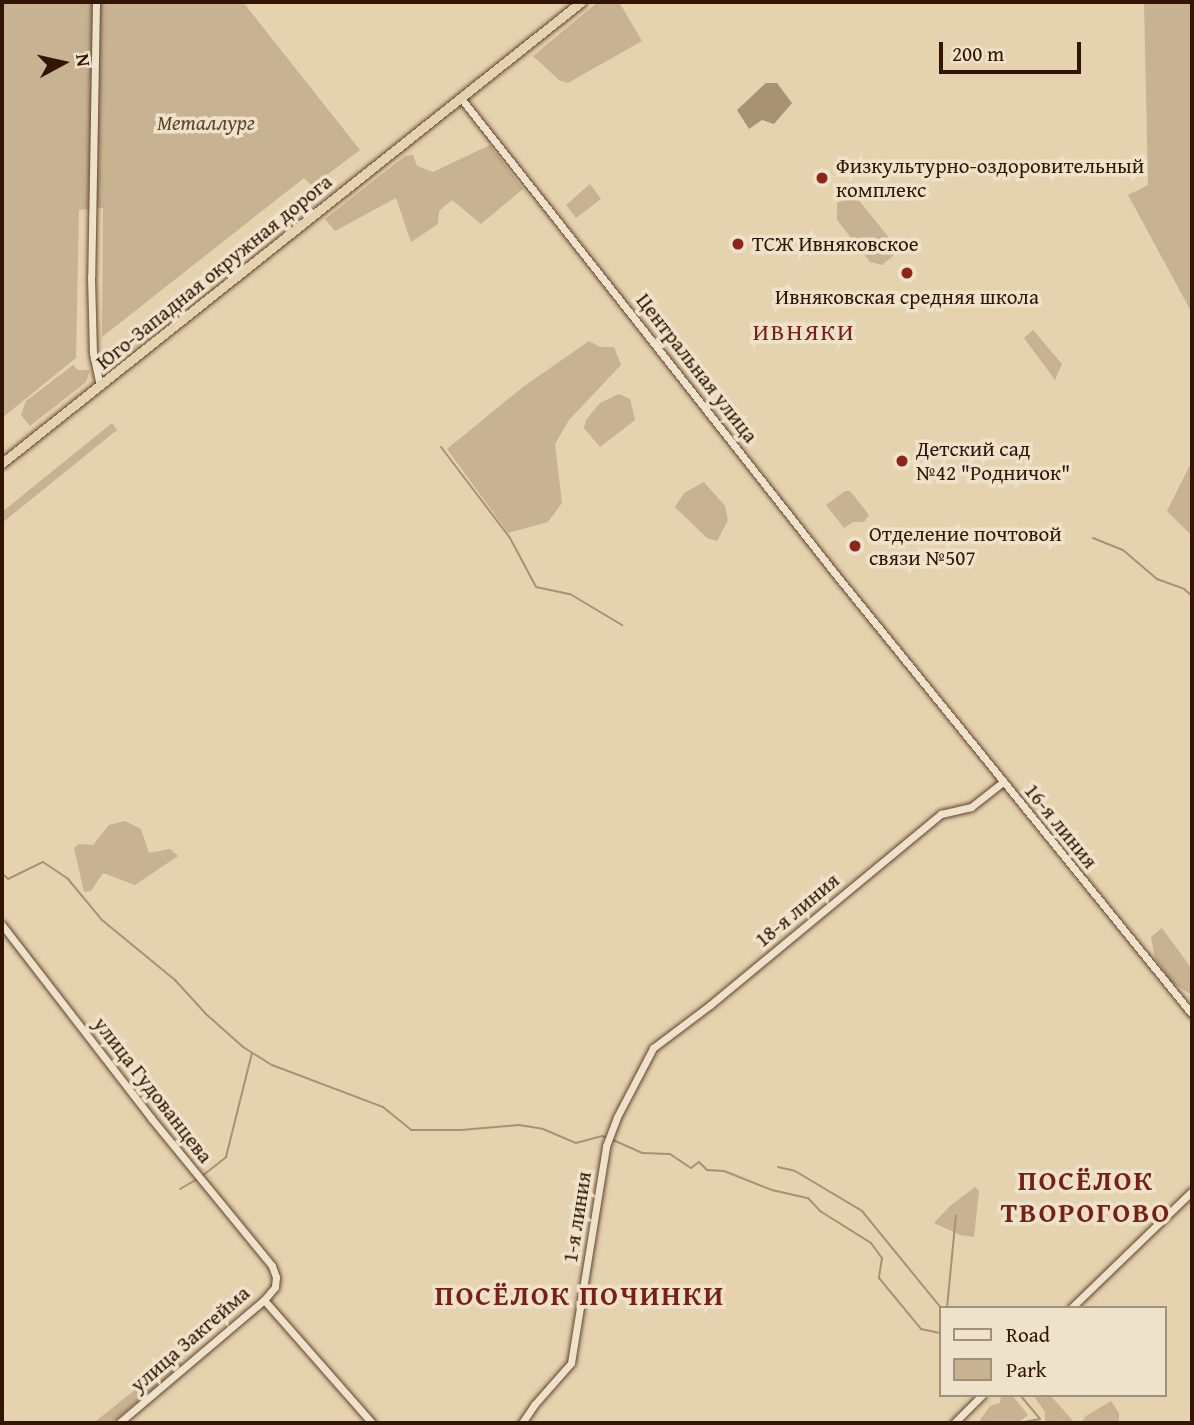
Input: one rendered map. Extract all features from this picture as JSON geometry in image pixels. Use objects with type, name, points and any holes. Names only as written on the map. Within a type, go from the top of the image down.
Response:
[{"type":"highway","points":[[460,97],[581,2]]},
{"type":"highway","name":"Юго-Западная окружная дорога","points":[[2,463],[460,97]]},
{"type":"street","points":[[96,2],[90,277],[93,353],[100,385]]},
{"type":"street","name":"Центральная улица","points":[[460,97],[619,295],[625,309],[648,339],[905,660]]},
{"type":"street","name":"16-я линия","points":[[905,660],[1192,1014]]},
{"type":"street","name":"18-я линия","points":[[634,1088],[653,1048],[941,814],[971,807],[1003,782]]},
{"type":"street","name":"улица Гудованцева","points":[[2,925],[151,1118],[272,1266],[276,1277]]},
{"type":"street","name":"1-я линия","points":[[522,1423],[571,1363],[609,1138],[634,1088]]},
{"type":"street","points":[[1073,1306],[1192,1191]]},
{"type":"street","name":"улица Закгейма","points":[[119,1423],[264,1300],[275,1287],[276,1277]]},
{"type":"street","points":[[264,1300],[372,1423]]},
{"type":"street","points":[[954,1423],[980,1397]]},
{"type":"green space","name":"Металлург","points":[[2,2],[243,2],[360,150],[312,186],[304,178],[102,337],[103,208],[79,210],[76,358],[2,418]]},
{"type":"green space","points":[[598,2],[619,2],[642,41],[568,83],[559,80],[533,56]]},
{"type":"green space","points":[[1144,2],[1192,2],[1192,313],[1128,195],[1148,185]]},
{"type":"green space","points":[[490,145],[523,189],[481,224],[452,200],[439,211],[438,224],[411,242],[396,198],[335,231],[325,219],[405,156],[413,155],[417,166],[433,172]]},
{"type":"green space","points":[[590,184],[601,199],[576,218],[566,205]]},
{"type":"green space","points":[[849,197],[857,198],[895,245],[894,255],[882,265],[870,262],[837,220],[837,203]]},
{"type":"green space","points":[[1033,330],[1062,364],[1055,380],[1024,338]]},
{"type":"green space","points":[[589,341],[600,347],[614,347],[621,365],[569,420],[555,444],[562,503],[548,522],[508,533],[447,449],[523,387]]},
{"type":"green space","points":[[73,365],[78,370],[90,370],[86,382],[30,426],[21,415],[26,401]]},
{"type":"green space","points":[[619,394],[630,399],[635,420],[600,447],[584,428],[586,420],[600,403]]},
{"type":"green space","points":[[112,423],[117,430],[2,523],[2,512]]},
{"type":"green space","points":[[1192,461],[1192,536],[1167,511]]},
{"type":"green space","points":[[704,482],[725,506],[728,520],[717,541],[707,538],[675,507],[684,493]]},
{"type":"green space","points":[[845,491],[850,491],[869,515],[864,522],[853,522],[844,528],[826,505]]},
{"type":"green space","points":[[125,821],[141,829],[149,853],[170,849],[178,856],[135,885],[103,873],[91,891],[84,892],[74,848],[79,844],[93,845],[109,825]]},
{"type":"green space","points":[[1162,928],[1192,969],[1192,995],[1171,982],[1155,958],[1151,937]]},
{"type":"green space","points":[[975,1187],[979,1191],[974,1237],[960,1235],[934,1223],[950,1206]]},
{"type":"green space","points":[[176,1357],[183,1365],[111,1423],[96,1421]]},
{"type":"green space","points":[[1001,1397],[1014,1397],[1028,1415],[1018,1423],[978,1423],[990,1406],[1000,1403]]},
{"type":"green space","points":[[1034,1397],[1052,1397],[1075,1423],[1045,1423],[1045,1412]]},
{"type":"green space","points":[[1111,1401],[1119,1413],[1119,1423],[1081,1423],[1086,1416]]},
{"type":"shaded area","points":[[766,83],[777,83],[792,103],[774,124],[762,120],[749,129],[737,110]]},
{"type":"waterway","points":[[441,447],[510,538],[536,587],[570,594],[622,625]]},
{"type":"waterway","points":[[1093,538],[1123,550],[1157,579],[1184,589],[1192,596]]},
{"type":"waterway","points":[[2,873],[8,879],[43,862],[68,879],[102,920],[175,980],[206,1014],[243,1047],[272,1065],[383,1107],[411,1130],[461,1130],[519,1125],[543,1129],[576,1143],[602,1136],[608,1138]]},
{"type":"waterway","points":[[202,1176],[226,1157],[252,1053]]},
{"type":"waterway","points":[[613,1140],[642,1153],[670,1154],[691,1168],[699,1162],[707,1170],[724,1171],[772,1190],[808,1198],[820,1211],[871,1243],[882,1258],[879,1278],[921,1329],[939,1333]]},
{"type":"waterway","points":[[778,1167],[795,1171],[862,1211],[939,1306]]},
{"type":"waterway","points":[[180,1189],[197,1179]]},
{"type":"waterway","points":[[947,1306],[956,1215]]},
{"type":"waterway","points":[[1020,1423],[1040,1419],[1022,1397]]},
{"type":"place","name":"Физкультурно-оздоровительный комплекс","points":[[822,178]]},
{"type":"place","name":"ТСЖ Ивняковское","points":[[738,244]]},
{"type":"place","name":"Ивняковская средняя школа","points":[[907,273]]},
{"type":"place","name":"Детский сад №42 \"Родничок\"","points":[[902,461]]},
{"type":"place","name":"Отделение почтовой связи №507","points":[[855,546]]},
{"type":"district","name":"ИВНЯКИ","points":[[804,332]]},
{"type":"district","name":"ПОСЁЛОК ТВОРОГОВО","points":[[1086,1196]]},
{"type":"district","name":"ПОСЁЛОК ПОЧИНКИ","points":[[580,1295]]}]
